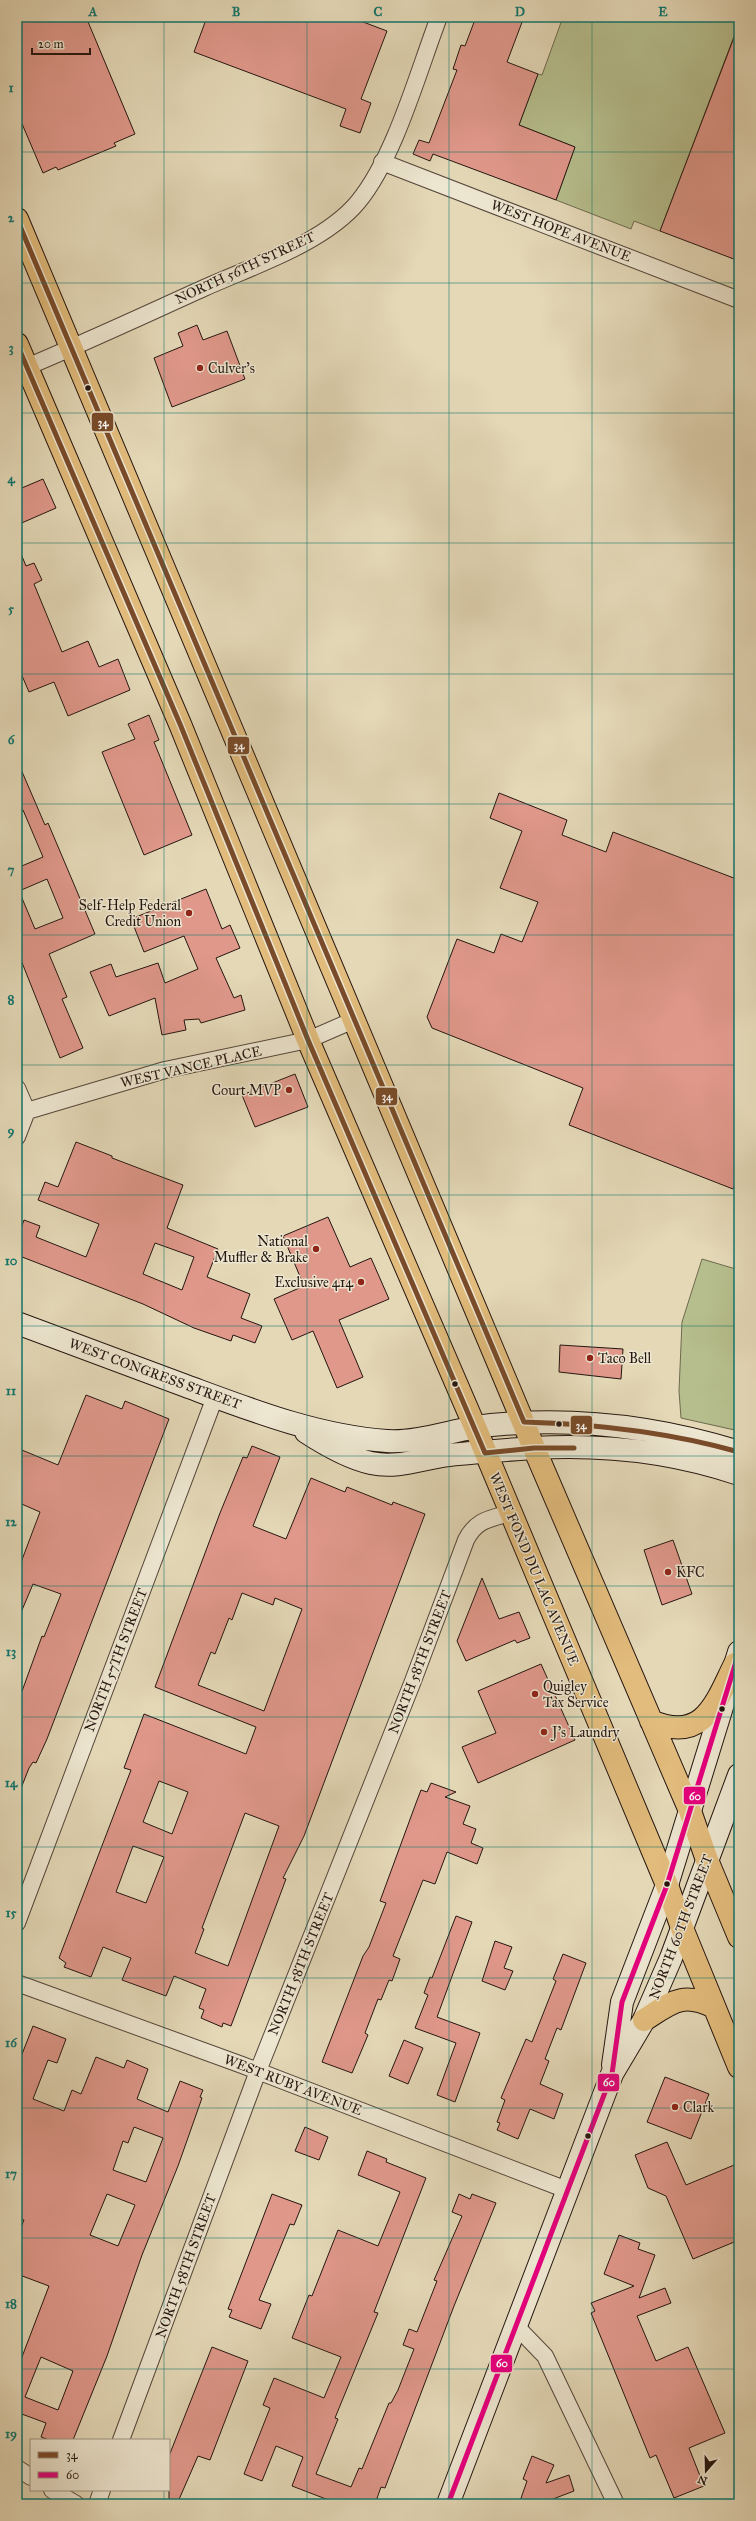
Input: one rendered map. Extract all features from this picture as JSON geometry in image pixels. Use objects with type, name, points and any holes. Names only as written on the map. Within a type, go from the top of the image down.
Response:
[{"type":"main road","points":[[17,219],[534,1448],[652,1721],[690,1812],[707,1860],[739,1937]]},
{"type":"main road","name":"WEST FOND DU LAC AVENUE","points":[[17,344],[22,369],[180,724],[308,1040],[475,1427],[667,1885],[682,1928],[739,2067]]},
{"type":"main road","name":"WEST CONGRESS STREET","points":[[17,1323],[293,1424],[389,1441],[475,1427],[524,1422],[587,1423],[658,1432],[710,1443],[739,1452]]},
{"type":"main road","name":"WEST CONGRESS STREET","points":[[293,1424],[338,1451],[371,1463],[391,1465],[448,1455],[534,1448],[617,1449],[690,1460],[739,1474]]},
{"type":"main road","points":[[652,1721],[672,1727],[689,1726],[699,1722],[713,1707],[737,1658]]},
{"type":"main road","name":"NORTH 60TH STREET","points":[[612,2074],[622,2002],[667,1885],[737,1658]]},
{"type":"main road","name":"NORTH 60TH STREET","points":[[448,2504],[612,2074],[644,2020],[682,1928],[739,1774]]},
{"type":"main road","points":[[644,2020],[665,2006],[679,2000],[698,2000],[714,2008]]},
{"type":"street","name":"NORTH 56TH STREET","points":[[22,369],[295,247],[342,220],[358,202],[377,175],[438,17]]},
{"type":"street","name":"WEST HOPE AVENUE","points":[[382,162],[739,300]]},
{"type":"street","name":"WEST VANCE PLACE","points":[[27,1111],[165,1070],[308,1040],[354,1020]]},
{"type":"street","points":[[17,1088],[27,1111],[17,1137]]},
{"type":"street","name":"NORTH 57TH STREET","points":[[17,1923],[216,1397]]},
{"type":"street","name":"NORTH 58TH STREET","points":[[121,2439],[258,2071],[413,1681],[466,1540],[472,1528],[486,1519],[510,1513]]},
{"type":"street","name":"WEST RUBY AVENUE","points":[[17,1982],[258,2071],[567,2190]]},
{"type":"street","points":[[515,2325],[545,2356],[616,2504]]},
{"type":"street","points":[[17,2468],[30,2476]]},
{"type":"street","points":[[54,2491],[76,2504]]},
{"type":"street","points":[[97,2504],[102,2491]]},
{"type":"green space","points":[[563,17],[739,17],[739,23],[660,231],[634,221],[631,229],[556,200],[575,147],[519,125],[538,74],[542,75]]},
{"type":"green space","points":[[702,1259],[739,1270],[739,1431],[681,1418],[679,1391],[682,1322]]},
{"type":"building","points":[[17,17],[86,17],[135,134],[114,143],[116,146],[58,170],[56,167],[43,173],[17,112]]},
{"type":"building","points":[[207,17],[350,17],[387,31],[361,99],[371,103],[360,133],[340,126],[346,109],[194,52]]},
{"type":"building","points":[[476,17],[524,17],[507,62],[538,74],[519,125],[575,147],[556,200],[433,154],[430,161],[413,154],[419,140],[429,143],[457,70],[453,69],[461,45],[465,46]]},
{"type":"building","points":[[739,27],[739,261],[660,231]]},
{"type":"building","name":"Culver's","points":[[197,325],[203,340],[227,331],[245,379],[172,407],[154,358],[183,346],[178,333]]},
{"type":"building","points":[[43,479],[56,508],[17,525],[17,490]]},
{"type":"building","points":[[17,544],[26,566],[34,563],[42,580],[34,584],[62,652],[88,641],[99,667],[118,659],[130,690],[68,716],[54,682],[29,692],[17,664]]},
{"type":"building","points":[[149,715],[159,740],[154,742],[192,835],[144,855],[102,752],[135,739],[128,724]]},
{"type":"building","points":[[17,760],[45,825],[48,823],[95,934],[49,954],[67,997],[62,999],[83,1048],[60,1058],[17,950],[17,868],[43,857],[23,810],[17,813]],"holes":[[[47,879],[63,918],[35,929],[19,891]]]},
{"type":"building","points":[[499,793],[567,820],[562,835],[606,852],[613,832],[739,880],[739,1175],[733,1189],[569,1125],[583,1088],[432,1028],[427,1017],[457,939],[494,953],[501,934],[522,942],[538,902],[500,888],[522,831],[490,818]]},
{"type":"building","points":[[206,889],[222,929],[230,925],[240,948],[216,958],[234,998],[241,995],[245,1010],[201,1023],[199,1019],[184,1020],[186,1030],[162,1035],[155,998],[109,1016],[90,972],[111,964],[116,977],[158,963],[165,983],[198,969],[184,936],[144,952],[131,919]]},
{"type":"building","points":[[295,1074],[308,1107],[255,1127],[242,1095]]},
{"type":"building","points":[[76,1142],[112,1156],[112,1158],[183,1185],[167,1228],[218,1249],[207,1277],[250,1294],[241,1318],[262,1326],[255,1343],[233,1335],[231,1341],[194,1328],[143,1304],[17,1255],[17,1239],[24,1220],[40,1226],[36,1237],[86,1257],[99,1224],[38,1200],[45,1182],[58,1187]],"holes":[[[155,1243],[194,1257],[182,1290],[143,1274]]]},
{"type":"building","points":[[328,1217],[350,1267],[371,1258],[389,1299],[339,1320],[363,1377],[337,1388],[313,1331],[292,1340],[274,1299],[304,1286],[283,1236]]},
{"type":"building","name":"Taco Bell","points":[[560,1345],[623,1349],[621,1379],[559,1372]]},
{"type":"building","points":[[86,1395],[122,1409],[125,1401],[169,1419],[47,1739],[36,1763],[33,1762],[29,1768],[18,1796],[17,1705],[42,1636],[44,1637],[61,1594],[33,1584],[17,1622],[17,1573],[40,1512],[17,1502],[17,1448],[58,1465]]},
{"type":"building","points":[[252,1446],[280,1457],[253,1526],[286,1539],[311,1478],[345,1492],[347,1487],[392,1505],[393,1502],[425,1514],[304,1836],[283,1878],[286,1879],[231,2026],[223,2023],[222,2027],[201,2018],[204,2010],[199,2008],[206,1989],[174,1976],[166,1996],[122,1980],[131,1958],[103,1947],[91,1977],[64,1967],[66,1963],[59,1958],[131,1770],[124,1768],[144,1714],[246,1754],[256,1727],[155,1687],[220,1513],[243,1457],[247,1458]],"holes":[[[242,1593],[273,1605],[275,1598],[302,1609],[264,1711],[198,1685],[211,1652],[215,1654],[229,1618],[232,1620]],[[159,1781],[188,1792],[172,1834],[143,1822]],[[245,1813],[279,1826],[228,1966],[195,1953],[204,1929],[202,1928]],[[133,1846],[164,1857],[146,1903],[116,1892]]]},
{"type":"building","name":"KFC","points":[[673,1540],[692,1594],[662,1605],[644,1550]]},
{"type":"building","points":[[482,1578],[499,1619],[519,1612],[530,1638],[517,1643],[515,1640],[466,1661],[457,1641]]},
{"type":"building","points":[[541,1664],[575,1740],[478,1783],[462,1747],[496,1733],[478,1691]]},
{"type":"building","points":[[431,1783],[456,1792],[445,1797],[470,1806],[463,1824],[476,1829],[471,1843],[483,1848],[477,1864],[447,1852],[435,1884],[423,1880],[393,1956],[400,1959],[392,1981],[389,1980],[381,2000],[378,1999],[365,2033],[368,2035],[352,2073],[322,2062],[363,1956],[369,1947],[386,1903],[380,1901],[421,1790],[427,1792]]},
{"type":"building","points":[[456,1916],[472,1922],[437,2017],[480,2033],[455,2102],[437,2095],[456,2043],[415,2028],[428,1995],[424,1993],[430,1977],[432,1978]]},
{"type":"building","points":[[495,1941],[512,1947],[504,1968],[513,1971],[505,1990],[482,1981]]},
{"type":"building","points":[[563,1954],[586,1963],[561,2030],[557,2028],[545,2059],[549,2061],[540,2084],[563,2094],[554,2119],[530,2109],[518,2139],[497,2130],[500,2123],[497,2122],[505,2100],[501,2098],[526,2039],[532,2042],[556,1981],[553,1979]]},
{"type":"building","points":[[33,2026],[66,2039],[57,2063],[48,2060],[33,2099],[64,2111],[72,2090],[81,2094],[96,2057],[124,2068],[127,2060],[148,2069],[137,2099],[168,2112],[180,2081],[203,2090],[200,2097],[202,2098],[178,2166],[142,2255],[107,2356],[73,2439],[46,2439],[41,2437],[46,2423],[19,2413],[17,2415],[17,2370],[49,2286],[17,2274],[17,2237],[24,2220],[17,2219],[17,2067]],"holes":[[[134,2127],[163,2138],[146,2182],[113,2170],[123,2141],[128,2143]],[[107,2194],[135,2205],[118,2246],[90,2235]],[[41,2357],[73,2371],[58,2410],[25,2397]]]},
{"type":"building","points":[[404,2040],[423,2048],[408,2084],[389,2076]]},
{"type":"building","points":[[665,2077],[709,2094],[691,2139],[647,2122]]},
{"type":"building","points":[[305,2127],[328,2137],[319,2160],[295,2151]]},
{"type":"building","points":[[667,2142],[686,2185],[739,2163],[739,2240],[693,2259],[666,2196],[648,2188],[635,2155]]},
{"type":"building","points":[[367,2151],[387,2159],[386,2162],[426,2178],[374,2312],[378,2313],[335,2418],[338,2419],[316,2474],[351,2487],[359,2468],[362,2469],[389,2403],[391,2403],[398,2390],[414,2349],[403,2345],[409,2329],[417,2332],[437,2281],[434,2280],[462,2216],[452,2212],[459,2194],[470,2199],[472,2194],[496,2203],[454,2306],[385,2488],[381,2487],[375,2504],[339,2504],[292,2486],[303,2457],[276,2446],[262,2481],[244,2474],[270,2408],[263,2405],[274,2378],[324,2398],[341,2357],[292,2338],[309,2295],[312,2296],[338,2230],[378,2246],[400,2192],[358,2175]]},
{"type":"building","points":[[272,2194],[302,2205],[294,2225],[290,2224],[259,2300],[271,2304],[261,2329],[229,2317],[232,2310],[228,2309]]},
{"type":"building","points":[[619,2235],[640,2243],[638,2249],[655,2255],[639,2298],[665,2288],[671,2303],[637,2316],[656,2361],[688,2347],[725,2433],[689,2448],[704,2486],[674,2498],[656,2455],[650,2458],[591,2313],[595,2311],[591,2303],[634,2286],[604,2274]]},
{"type":"building","points":[[212,2347],[248,2361],[210,2460],[198,2456],[177,2504],[169,2504],[170,2453]]},
{"type":"building","points":[[532,2456],[554,2465],[546,2483],[569,2475],[574,2491],[540,2504],[519,2504],[527,2481],[523,2479]]},
{"type":"transit line","name":"34","points":[[17,219],[524,1422],[632,1430],[686,1439],[739,1452]]},
{"type":"transit line","name":"34","points":[[17,344],[180,724],[308,1040],[485,1453],[534,1448],[574,1448]]},
{"type":"transit line","name":"60","points":[[448,2504],[612,2074],[622,2002],[667,1885],[739,1652]]},
{"type":"place","name":"Culver's","points":[[200,368]]},
{"type":"place","name":"Self-Help Federal Credit Union","points":[[189,913]]},
{"type":"place","name":"Court MVP","points":[[289,1090]]},
{"type":"place","name":"National Muffler & Brake","points":[[316,1249]]},
{"type":"place","name":"Exclusive 414","points":[[361,1282]]},
{"type":"place","name":"Taco Bell","points":[[590,1358]]},
{"type":"place","name":"KFC","points":[[668,1572]]},
{"type":"place","name":"Quigley Tax Service","points":[[535,1694]]},
{"type":"place","name":"J's Laundry","points":[[544,1732]]},
{"type":"place","name":"Clark","points":[[675,2107]]}]
